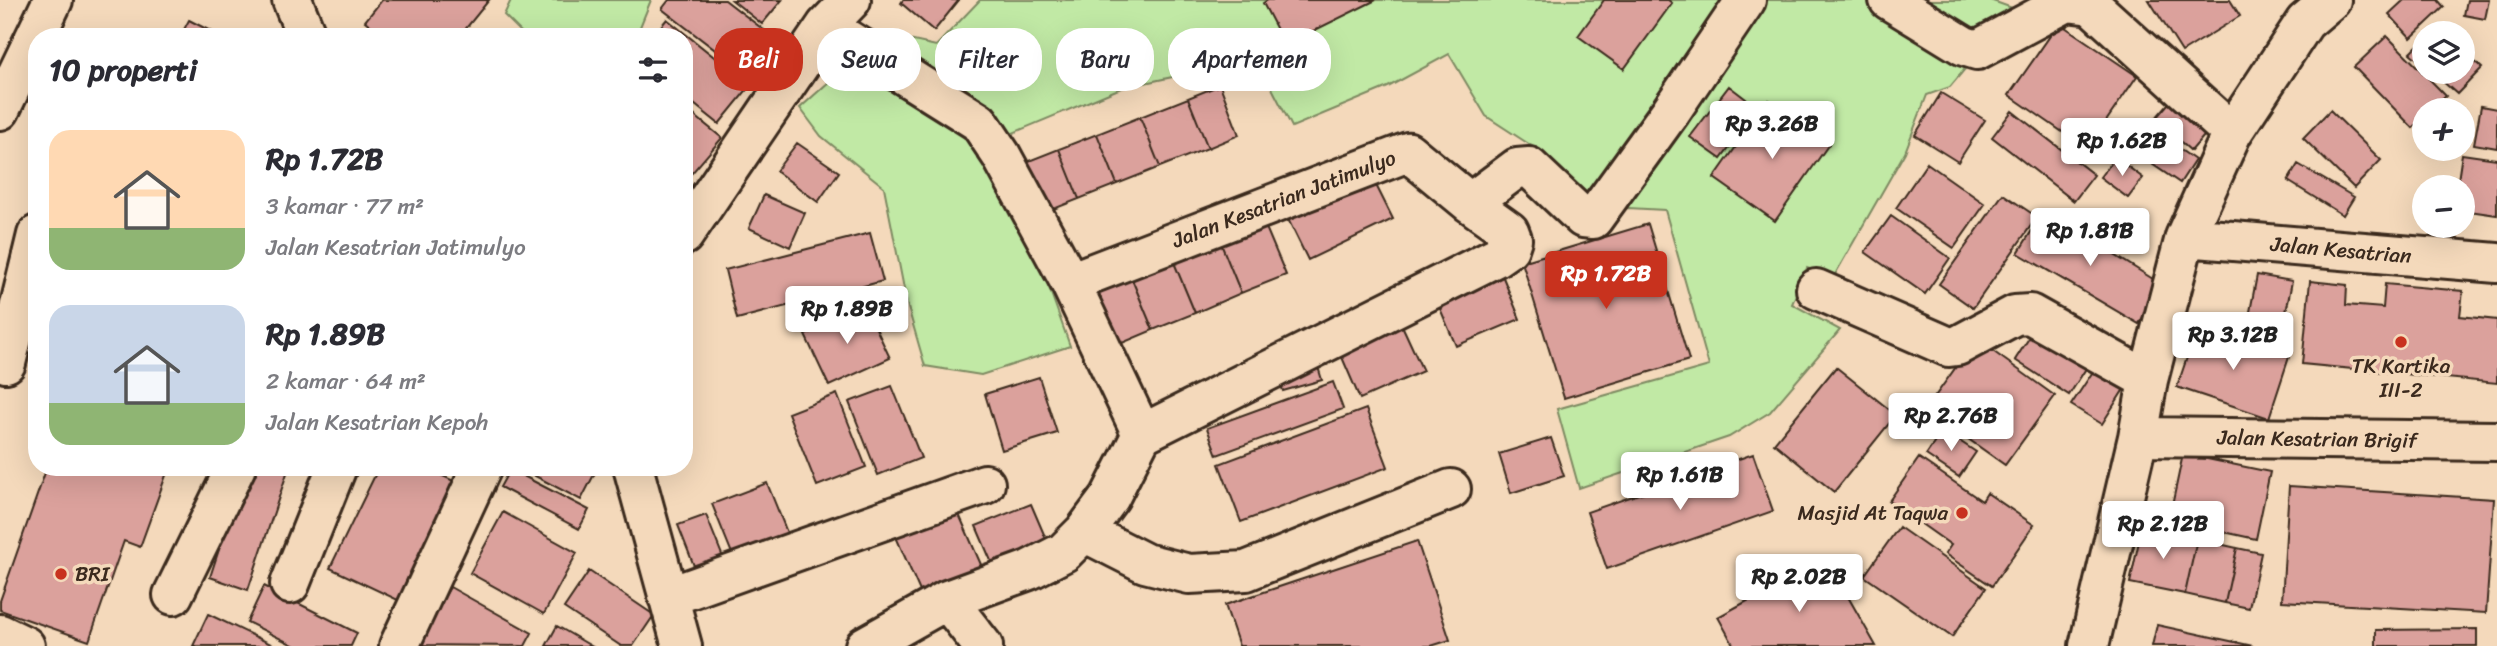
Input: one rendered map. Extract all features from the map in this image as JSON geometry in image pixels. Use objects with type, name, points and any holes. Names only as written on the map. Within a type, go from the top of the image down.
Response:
[{"type":"main road","points":[[40,28],[53,0]]},
{"type":"main road","points":[[292,0],[303,28]]},
{"type":"main road","points":[[1470,203],[1517,168],[1529,167],[1583,218],[1593,219],[1746,0]]},
{"type":"main road","points":[[1889,0],[1964,46],[1977,50],[2067,2],[2091,5],[2232,133]]},
{"type":"main road","points":[[2089,646],[2148,380],[2185,237],[2232,133],[2305,22],[2331,0]]},
{"type":"main road","points":[[693,222],[839,13],[979,122],[1002,155],[1070,282],[1142,434],[1110,497],[1084,532],[1064,552],[1029,570],[947,600],[864,646]]},
{"type":"main road","points":[[0,110],[28,52]]},
{"type":"main road","name":"Jalan Kesatrian Jatimulyo","points":[[1070,282],[1405,153],[1412,154],[1470,203],[1509,231],[1513,239],[1509,248],[1142,434]]},
{"type":"main road","name":"Jalan Kesatrian","points":[[2185,237],[2497,263]]},
{"type":"main road","points":[[3,377],[28,273]]},
{"type":"main road","points":[[1816,289],[1949,347],[1957,346],[2015,315],[2030,314],[2148,380]]},
{"type":"main road","points":[[3,377],[28,350]]},
{"type":"main road","name":"Jalan Kesatrian Brigif","points":[[2137,437],[2497,441]]},
{"type":"main road","points":[[173,595],[232,476]]},
{"type":"main road","points":[[290,584],[333,476]]},
{"type":"main road","points":[[399,646],[478,476]]},
{"type":"main road","points":[[635,476],[681,646]]},
{"type":"main road","points":[[668,597],[985,484]]},
{"type":"main road","points":[[1084,532],[1145,563],[1189,575],[1246,571],[1451,489]]},
{"type":"main road","points":[[947,600],[983,646]]},
{"type":"main road","points":[[0,634],[25,646]]},
{"type":"green space","points":[[511,0],[651,0],[640,28],[517,28],[504,15]]},
{"type":"green space","points":[[980,0],[1990,0],[2015,9],[1950,87],[1927,95],[1905,152],[1833,278],[1807,268],[1792,304],[1840,330],[1770,412],[1729,437],[1579,488],[1557,409],[1709,366],[1665,210],[1628,208],[1574,214],[1541,152],[1486,116],[1449,54],[1388,87],[1292,127],[1273,91],[1331,91],[1331,28],[1168,28],[1168,78],[1154,81],[1154,28],[1056,28],[1056,91],[1114,91],[996,140],[1070,346],[981,375],[925,366],[907,304],[884,187],[821,136],[800,108],[819,91],[921,91],[921,43],[935,46],[935,91],[1042,91],[1042,28],[953,28]]},
{"type":"building","points":[[382,0],[489,0],[466,28],[374,28],[365,21]]},
{"type":"building","points":[[669,0],[725,0],[761,28],[714,28],[714,49],[693,33],[693,28],[687,28],[662,9]]},
{"type":"building","points":[[732,0],[782,0],[762,24]]},
{"type":"building","points":[[903,0],[959,0],[934,31],[901,3]]},
{"type":"building","points":[[1268,0],[1376,0],[1319,28],[1276,28],[1263,3]]},
{"type":"building","points":[[1604,0],[1668,0],[1672,3],[1624,69],[1578,36]]},
{"type":"building","points":[[2149,0],[2230,0],[2240,16],[2182,52]]},
{"type":"building","points":[[2404,0],[2438,0],[2444,7],[2429,21],[2412,21],[2411,38],[2389,14]]},
{"type":"building","points":[[2467,0],[2489,0],[2485,19],[2464,15]]},
{"type":"building","points":[[667,19],[678,28],[660,28]]},
{"type":"building","points":[[189,20],[205,28],[185,28]]},
{"type":"building","points":[[2059,23],[2137,76],[2087,149],[2009,95]]},
{"type":"building","points":[[2387,36],[2412,61],[2412,84],[2434,84],[2446,96],[2412,98],[2412,127],[2354,67]]},
{"type":"building","points":[[693,40],[714,57],[714,91],[746,91],[719,124],[693,103]]},
{"type":"building","points":[[2475,62],[2482,68],[2475,75]]},
{"type":"building","points":[[2446,84],[2467,84],[2457,94]]},
{"type":"building","points":[[1729,86],[1759,109],[1721,159],[1690,137]]},
{"type":"building","points":[[1205,91],[1222,91],[1239,135],[1208,148],[1188,98]]},
{"type":"building","points":[[1941,93],[1985,120],[1958,162],[1915,135]]},
{"type":"building","points":[[2174,97],[2211,128],[2191,151],[2155,119]]},
{"type":"building","points":[[1188,98],[1208,148],[1160,167],[1140,117]]},
{"type":"building","points":[[1769,100],[1829,144],[1775,221],[1714,178]]},
{"type":"building","points":[[2481,106],[2497,109],[2497,148],[2475,144]]},
{"type":"building","points":[[2330,110],[2381,160],[2354,188],[2303,138]]},
{"type":"building","points":[[2012,111],[2094,175],[2074,201],[1992,137]]},
{"type":"building","points":[[693,114],[722,138],[693,172]]},
{"type":"building","points":[[1140,117],[1160,167],[1117,184],[1097,134]]},
{"type":"building","points":[[1097,134],[1117,184],[1079,199],[1059,149]]},
{"type":"building","points":[[2159,135],[2195,160],[2180,183],[2143,158]]},
{"type":"building","points":[[797,143],[839,172],[818,202],[776,171]]},
{"type":"building","points":[[1059,149],[1079,199],[1041,214],[1021,164]]},
{"type":"building","points":[[2475,156],[2497,159],[2497,215],[2475,212],[2475,175],[2459,175],[2461,161],[2475,161]]},
{"type":"building","points":[[2115,157],[2143,178],[2128,198],[2100,177]]},
{"type":"building","points":[[1927,163],[1985,204],[1954,248],[1896,208]]},
{"type":"building","points":[[2298,164],[2354,197],[2343,215],[2288,181]]},
{"type":"building","points":[[1368,169],[1393,219],[1308,260],[1283,209]]},
{"type":"building","points":[[2003,194],[2037,217],[1973,308],[1939,284]]},
{"type":"building","points":[[764,195],[805,213],[790,247],[749,228]]},
{"type":"building","points":[[1259,211],[1286,275],[1241,293],[1215,229]]},
{"type":"building","points":[[2044,211],[2161,284],[2139,324],[2018,253]]},
{"type":"building","points":[[1891,216],[1950,258],[1925,294],[1865,252]]},
{"type":"building","points":[[1648,224],[1689,360],[1564,398],[1522,262]]},
{"type":"building","points":[[1215,229],[1241,293],[1195,313],[1168,248]]},
{"type":"building","points":[[870,233],[883,281],[737,319],[725,270]]},
{"type":"building","points":[[1168,248],[1195,313],[1153,330],[1126,265]]},
{"type":"building","points":[[1126,265],[1153,330],[1108,349],[1081,284]]},
{"type":"building","points":[[1498,265],[1520,319],[1456,346],[1433,292]]},
{"type":"building","points":[[2257,275],[2292,281],[2280,344],[2245,338]]},
{"type":"building","name":"TK Kartika III-2","points":[[2310,281],[2347,285],[2346,305],[2383,308],[2385,284],[2463,291],[2460,316],[2497,320],[2497,383],[2302,364]]},
{"type":"building","points":[[866,307],[890,358],[829,386],[805,335]]},
{"type":"building","points":[[1400,321],[1423,371],[1360,399],[1338,348]]},
{"type":"building","points":[[2038,324],[2092,359],[2069,395],[2015,360]]},
{"type":"building","points":[[2198,325],[2289,357],[2269,418],[2177,387]]},
{"type":"building","points":[[1976,339],[2055,396],[2005,465],[1926,409]]},
{"type":"building","points":[[1315,357],[1322,380],[1283,391],[1276,369]]},
{"type":"building","points":[[1836,367],[1896,415],[1834,492],[1774,443]]},
{"type":"building","points":[[2094,370],[2124,389],[2102,424],[2071,405]]},
{"type":"building","points":[[1039,377],[1057,433],[1002,450],[985,394]]},
{"type":"building","points":[[1333,382],[1343,409],[1217,455],[1207,428]]},
{"type":"building","points":[[892,386],[921,458],[878,475],[849,402]]},
{"type":"building","points":[[837,394],[866,467],[817,486],[788,413]]},
{"type":"building","points":[[1366,409],[1388,467],[1241,522],[1219,464]]},
{"type":"building","points":[[1943,430],[1976,452],[1959,477],[1926,455]]},
{"type":"building","points":[[1551,438],[1564,476],[1511,493],[1499,454]]},
{"type":"building","points":[[1753,454],[1773,511],[1607,569],[1587,512]]},
{"type":"building","points":[[2183,454],[2270,472],[2256,539],[2169,520]]},
{"type":"building","name":"Masjid At Taqwa","points":[[1919,458],[1982,501],[1987,493],[2034,525],[1992,586],[1945,554],[1951,545],[1889,501]]},
{"type":"building","name":"BRI","points":[[44,476],[166,476],[140,547],[124,541],[89,641],[0,610],[0,601]]},
{"type":"building","points":[[243,476],[286,476],[248,590],[210,577]]},
{"type":"building","points":[[375,476],[443,476],[460,484],[402,602],[330,568]]},
{"type":"building","points":[[506,476],[523,476],[589,510],[579,529],[500,487]]},
{"type":"building","points":[[535,476],[593,476],[581,500]]},
{"type":"building","points":[[767,483],[788,535],[733,556],[712,504]]},
{"type":"building","points":[[2289,486],[2494,499],[2486,613],[2282,601]]},
{"type":"building","points":[[954,503],[986,576],[925,603],[893,530]]},
{"type":"building","points":[[1031,504],[1052,553],[997,575],[976,526]]},
{"type":"building","points":[[503,512],[577,553],[544,614],[470,573]]},
{"type":"building","points":[[706,515],[726,565],[698,576],[678,525]]},
{"type":"building","points":[[1899,527],[1986,588],[1952,637],[1864,576]]},
{"type":"building","points":[[2142,527],[2197,539],[2185,594],[2130,583]]},
{"type":"building","points":[[2197,539],[2237,548],[2225,603],[2185,594]]},
{"type":"building","points":[[1417,541],[1450,640],[1431,646],[1239,646],[1225,605]]},
{"type":"building","points":[[2237,548],[2261,553],[2249,608],[2225,603]]},
{"type":"building","points":[[1826,558],[1876,646],[1734,646],[1718,617]]},
{"type":"building","points":[[589,571],[654,615],[633,646],[621,646],[564,608]]},
{"type":"building","points":[[264,586],[357,633],[351,646],[295,646],[247,622]]},
{"type":"building","points":[[450,587],[532,633],[525,646],[417,645]]},
{"type":"building","points":[[208,614],[275,646],[193,646]]},
{"type":"building","points":[[2157,625],[2253,646],[2152,646]]},
{"type":"building","points":[[557,626],[591,646],[546,646]]},
{"type":"building","points":[[2477,629],[2477,646],[2376,646],[2376,630]]},
{"type":"place","name":"TK Kartika III-2","points":[[2401,342]]},
{"type":"place","name":"Masjid At Taqwa","points":[[1962,513]]},
{"type":"place","name":"BRI","points":[[61,574]]}]
